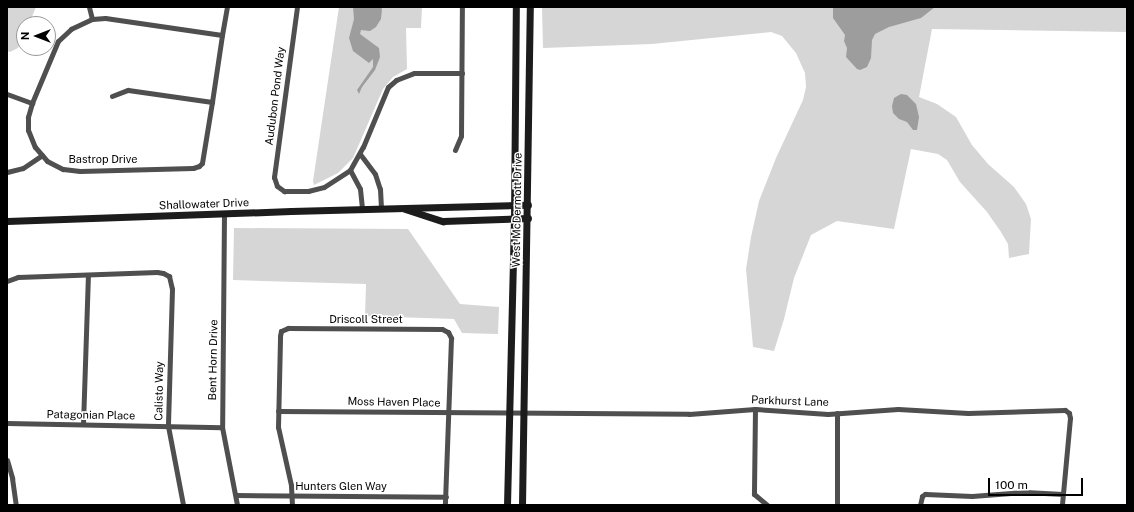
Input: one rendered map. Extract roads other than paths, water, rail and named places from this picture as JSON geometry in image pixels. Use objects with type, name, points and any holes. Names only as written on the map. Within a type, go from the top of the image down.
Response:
[{"type":"main road","name":"West McDermott Drive","points":[[508,505],[514,218],[516,7]]},
{"type":"main road","name":"West McDermott Drive","points":[[522,505],[528,218],[530,7]]},
{"type":"main road","name":"Shallowater Drive","points":[[7,221],[381,208],[528,205]]},
{"type":"main road","points":[[450,220],[455,211],[464,206]]},
{"type":"main road","name":"Shallowater Drive","points":[[402,208],[430,218],[450,220],[528,218]]},
{"type":"main road","points":[[512,279],[527,279]]},
{"type":"street","points":[[89,7],[92,19],[105,18],[222,35]]},
{"type":"street","points":[[112,96],[128,90],[212,102],[227,7]]},
{"type":"street","name":"Audubon Pond Way","points":[[297,7],[274,177],[278,187],[284,191],[308,191],[331,183],[350,170]]},
{"type":"street","points":[[455,150],[461,136],[462,7]]},
{"type":"street","name":"Bastrop Drive","points":[[92,19],[71,29],[58,40],[32,103],[28,117],[28,130],[35,147],[47,161],[63,169],[80,171],[193,168],[200,166],[202,163],[212,102]]},
{"type":"street","points":[[362,209],[360,189],[350,170],[360,154],[388,87],[396,80],[414,73],[462,73]]},
{"type":"street","points":[[7,94],[32,103]]},
{"type":"street","points":[[360,154],[375,174],[380,189],[381,208]]},
{"type":"street","points":[[7,172],[23,168],[42,155]]},
{"type":"street","name":"Bent Horn Drive","points":[[224,214],[222,427],[237,505]]},
{"type":"street","name":"Calisto Way","points":[[88,276],[157,272],[170,276],[172,289],[168,426],[183,505]]},
{"type":"street","points":[[7,281],[18,277],[88,276],[83,424]]},
{"type":"street","name":"Driscoll Street","points":[[278,411],[280,336],[284,330],[442,329],[448,332],[451,338],[449,413]]},
{"type":"street","points":[[755,409],[754,494],[767,505]]},
{"type":"street","name":"Parkhurst Lane","points":[[510,412],[689,414],[755,409],[837,413],[898,409],[968,413],[1057,409],[1065,410],[1069,413],[1063,494]]},
{"type":"street","points":[[278,411],[279,439],[288,472],[292,505]]},
{"type":"street","name":"Moss Haven Place","points":[[278,411],[449,413],[510,412]]},
{"type":"street","points":[[445,505],[449,413]]},
{"type":"street","points":[[837,413],[837,505]]},
{"type":"street","name":"Patagonian Place","points":[[7,423],[222,427]]},
{"type":"street","points":[[7,460],[12,478],[16,505]]},
{"type":"street","points":[[920,505],[922,496],[925,494],[972,496],[1026,492],[1063,494],[1062,505]]},
{"type":"street","name":"Hunters Glen Way","points":[[236,496],[446,497]]}]
